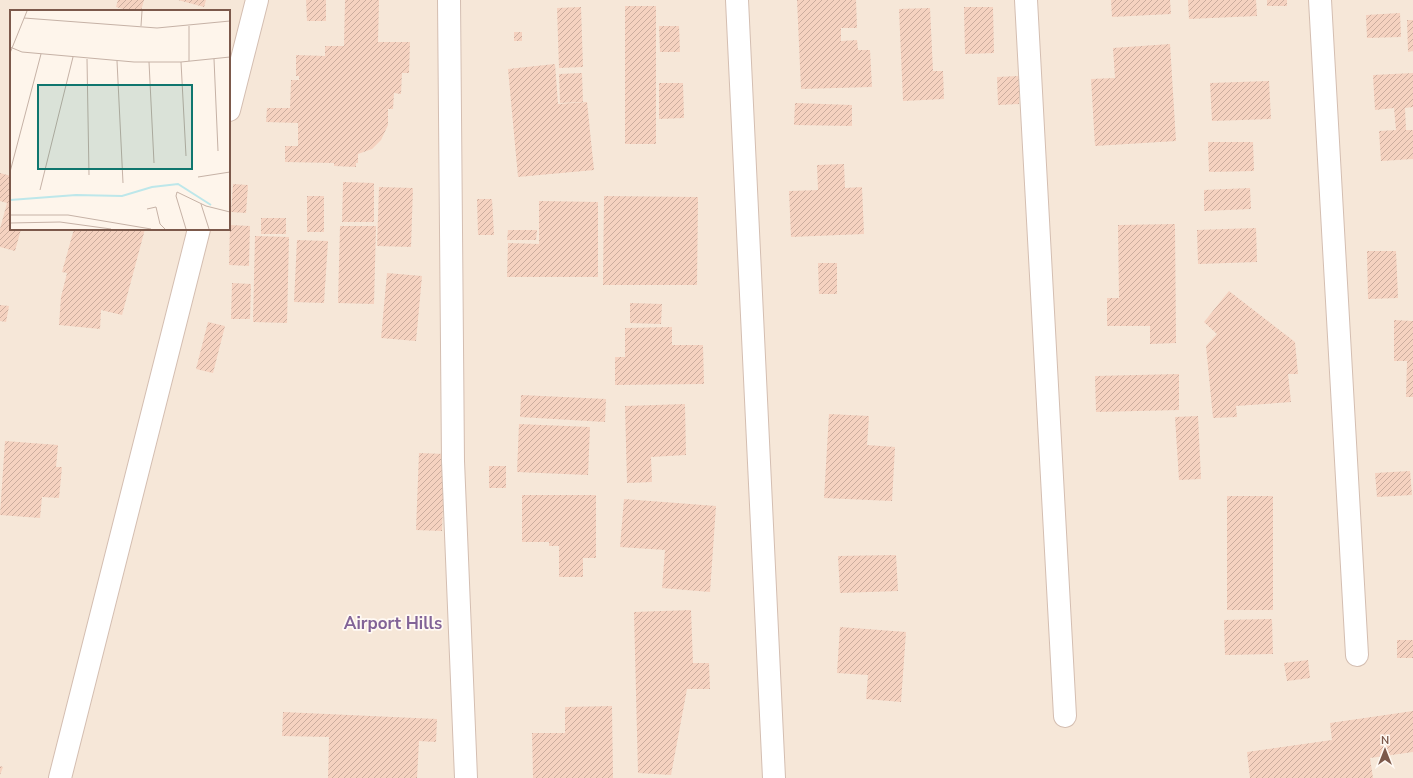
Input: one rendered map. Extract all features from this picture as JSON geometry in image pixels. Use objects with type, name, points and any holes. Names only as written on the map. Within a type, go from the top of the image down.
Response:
[{"type":"street","points":[[230,106],[257,0]]},
{"type":"street","points":[[449,0],[454,461],[466,778]]},
{"type":"street","points":[[737,0],[774,778]]},
{"type":"street","points":[[1026,0],[1065,716]]},
{"type":"street","points":[[1320,0],[1357,655]]},
{"type":"street","points":[[60,778],[199,230]]},
{"type":"shaded area","points":[[0,0],[1413,0],[1413,778],[0,778]]},
{"type":"building","points":[[118,0],[144,0],[141,10],[126,10],[116,7]]},
{"type":"building","points":[[178,0],[206,0],[204,7]]},
{"type":"building","points":[[306,0],[326,0],[326,21],[307,21]]},
{"type":"building","points":[[345,0],[379,0],[378,42],[410,42],[409,73],[402,73],[401,94],[394,93],[393,109],[388,109],[388,125],[381,140],[372,149],[358,154],[358,163],[356,163],[356,167],[334,166],[334,163],[285,162],[285,146],[298,146],[298,123],[266,122],[267,108],[290,108],[291,80],[299,80],[299,76],[296,76],[296,55],[325,56],[325,46],[344,46]]},
{"type":"building","points":[[797,0],[856,0],[857,28],[841,28],[841,41],[857,40],[858,50],[870,50],[872,87],[801,89]]},
{"type":"building","points":[[1111,0],[1170,0],[1171,14],[1112,17]]},
{"type":"building","points":[[1188,0],[1256,0],[1257,16],[1189,19]]},
{"type":"building","points":[[1267,0],[1287,0],[1287,6],[1267,6]]},
{"type":"building","points":[[625,6],[656,6],[656,144],[625,144]]},
{"type":"building","points":[[581,7],[583,67],[559,68],[557,8]]},
{"type":"building","points":[[964,7],[993,7],[994,53],[965,54]]},
{"type":"building","points":[[930,8],[933,71],[943,71],[944,99],[903,101],[899,9]]},
{"type":"building","points":[[1400,13],[1401,37],[1367,38],[1366,15]]},
{"type":"building","points":[[1407,20],[1413,20],[1413,51],[1408,52]]},
{"type":"building","points":[[659,26],[679,26],[680,52],[660,52]]},
{"type":"building","points":[[514,32],[522,32],[522,41],[514,41]]},
{"type":"building","points":[[1170,44],[1176,141],[1095,146],[1091,79],[1115,78],[1113,48]]},
{"type":"building","points":[[555,64],[558,104],[587,102],[594,170],[518,177],[508,69]]},
{"type":"building","points":[[582,73],[583,102],[560,103],[559,74]]},
{"type":"building","points":[[1413,73],[1413,107],[1405,108],[1406,130],[1413,130],[1413,159],[1381,161],[1379,131],[1396,130],[1394,108],[1375,110],[1373,75]]},
{"type":"building","points":[[1019,76],[1019,104],[998,105],[997,77]]},
{"type":"building","points":[[1269,81],[1271,119],[1212,121],[1210,83]]},
{"type":"building","points":[[659,83],[683,83],[684,118],[659,119]]},
{"type":"building","points":[[795,103],[852,105],[852,126],[794,125]]},
{"type":"building","points":[[1208,142],[1253,142],[1254,171],[1209,172]]},
{"type":"building","points":[[844,164],[845,188],[862,187],[864,234],[791,237],[789,191],[818,190],[817,165]]},
{"type":"building","points":[[0,173],[10,176],[10,230],[21,230],[15,251],[0,247],[0,229],[7,203],[0,201]]},
{"type":"building","points":[[343,182],[374,183],[374,222],[342,222]]},
{"type":"building","points":[[233,184],[248,185],[246,213],[231,212]]},
{"type":"building","points":[[379,187],[413,188],[411,247],[377,246]]},
{"type":"building","points":[[1250,188],[1251,209],[1204,211],[1204,190]]},
{"type":"building","points":[[307,196],[324,196],[324,232],[307,232]]},
{"type":"building","points":[[604,196],[698,197],[697,285],[603,285]]},
{"type":"building","points":[[477,199],[492,199],[494,235],[478,235]]},
{"type":"building","points":[[539,201],[598,202],[598,277],[507,277],[508,243],[539,244]]},
{"type":"building","points":[[261,218],[286,218],[286,234],[261,234]]},
{"type":"building","points":[[1175,224],[1176,343],[1150,344],[1150,326],[1107,326],[1107,298],[1119,298],[1118,225]]},
{"type":"building","points":[[230,225],[250,226],[249,266],[229,265]]},
{"type":"building","points":[[340,226],[376,226],[374,304],[338,303]]},
{"type":"building","points":[[1256,228],[1257,262],[1198,264],[1197,230]]},
{"type":"building","points":[[74,230],[145,230],[122,315],[101,310],[100,329],[59,325],[61,297],[67,273],[62,272]]},
{"type":"building","points":[[508,230],[537,230],[536,240],[507,240]]},
{"type":"building","points":[[255,236],[289,237],[287,323],[253,322]]},
{"type":"building","points":[[297,240],[328,241],[324,303],[294,302]]},
{"type":"building","points":[[1367,251],[1396,251],[1398,298],[1368,299]]},
{"type":"building","points":[[818,263],[837,263],[837,294],[819,294]]},
{"type":"building","points":[[387,273],[422,276],[416,341],[381,338]]},
{"type":"building","points":[[232,283],[251,284],[250,319],[231,319]]},
{"type":"building","points":[[1229,291],[1295,342],[1298,374],[1288,374],[1291,402],[1236,406],[1237,417],[1213,418],[1206,346],[1217,334],[1204,322]]},
{"type":"building","points":[[630,303],[662,304],[661,324],[630,323]]},
{"type":"building","points":[[0,305],[9,306],[6,322],[0,321]]},
{"type":"building","points":[[1394,320],[1413,321],[1413,397],[1406,397],[1407,361],[1394,361]]},
{"type":"building","points":[[208,322],[225,326],[213,373],[196,369]]},
{"type":"building","points":[[672,327],[672,345],[703,345],[704,384],[615,385],[615,357],[625,357],[625,328]]},
{"type":"building","points":[[1179,374],[1179,410],[1096,412],[1095,376]]},
{"type":"building","points":[[521,395],[606,399],[605,422],[520,417]]},
{"type":"building","points":[[685,404],[686,455],[651,457],[652,482],[627,483],[625,406]]},
{"type":"building","points":[[829,414],[869,416],[867,445],[895,447],[892,501],[824,498]]},
{"type":"building","points":[[1198,416],[1201,479],[1179,480],[1175,417]]},
{"type":"building","points":[[519,424],[590,427],[588,475],[517,472]]},
{"type":"building","points":[[5,441],[58,445],[56,467],[62,467],[59,498],[42,497],[40,518],[0,515]]},
{"type":"building","points":[[419,453],[445,454],[442,531],[416,530]]},
{"type":"building","points":[[489,466],[506,466],[506,488],[489,488]]},
{"type":"building","points":[[1410,471],[1412,495],[1377,497],[1375,473]]},
{"type":"building","points":[[522,495],[596,495],[596,558],[583,558],[583,577],[559,577],[559,546],[549,546],[549,542],[522,542]]},
{"type":"building","points":[[1227,496],[1273,496],[1273,610],[1227,610]]},
{"type":"building","points":[[624,499],[716,506],[710,592],[662,588],[665,550],[620,547]]},
{"type":"building","points":[[896,555],[898,591],[840,593],[838,556]]},
{"type":"building","points":[[691,610],[693,663],[709,663],[710,689],[687,689],[671,775],[638,773],[634,612]]},
{"type":"building","points":[[1272,619],[1273,654],[1225,655],[1224,620]]},
{"type":"building","points":[[840,627],[906,632],[901,702],[866,699],[868,675],[837,673]]},
{"type":"building","points":[[1397,640],[1413,640],[1413,658],[1397,658]]},
{"type":"building","points":[[1308,660],[1310,678],[1287,681],[1284,663]]},
{"type":"building","points":[[612,706],[613,778],[533,778],[532,733],[565,733],[565,707]]},
{"type":"building","points":[[1413,711],[1413,752],[1370,758],[1373,778],[1250,778],[1247,752],[1332,740],[1330,723]]},
{"type":"building","points":[[283,712],[437,719],[436,742],[419,741],[417,778],[328,778],[329,737],[282,736]]},
{"type":"building","points":[[0,766],[3,767],[0,775]]},
{"type":"district","name":"Airport Hills","points":[[393,623]]}]
